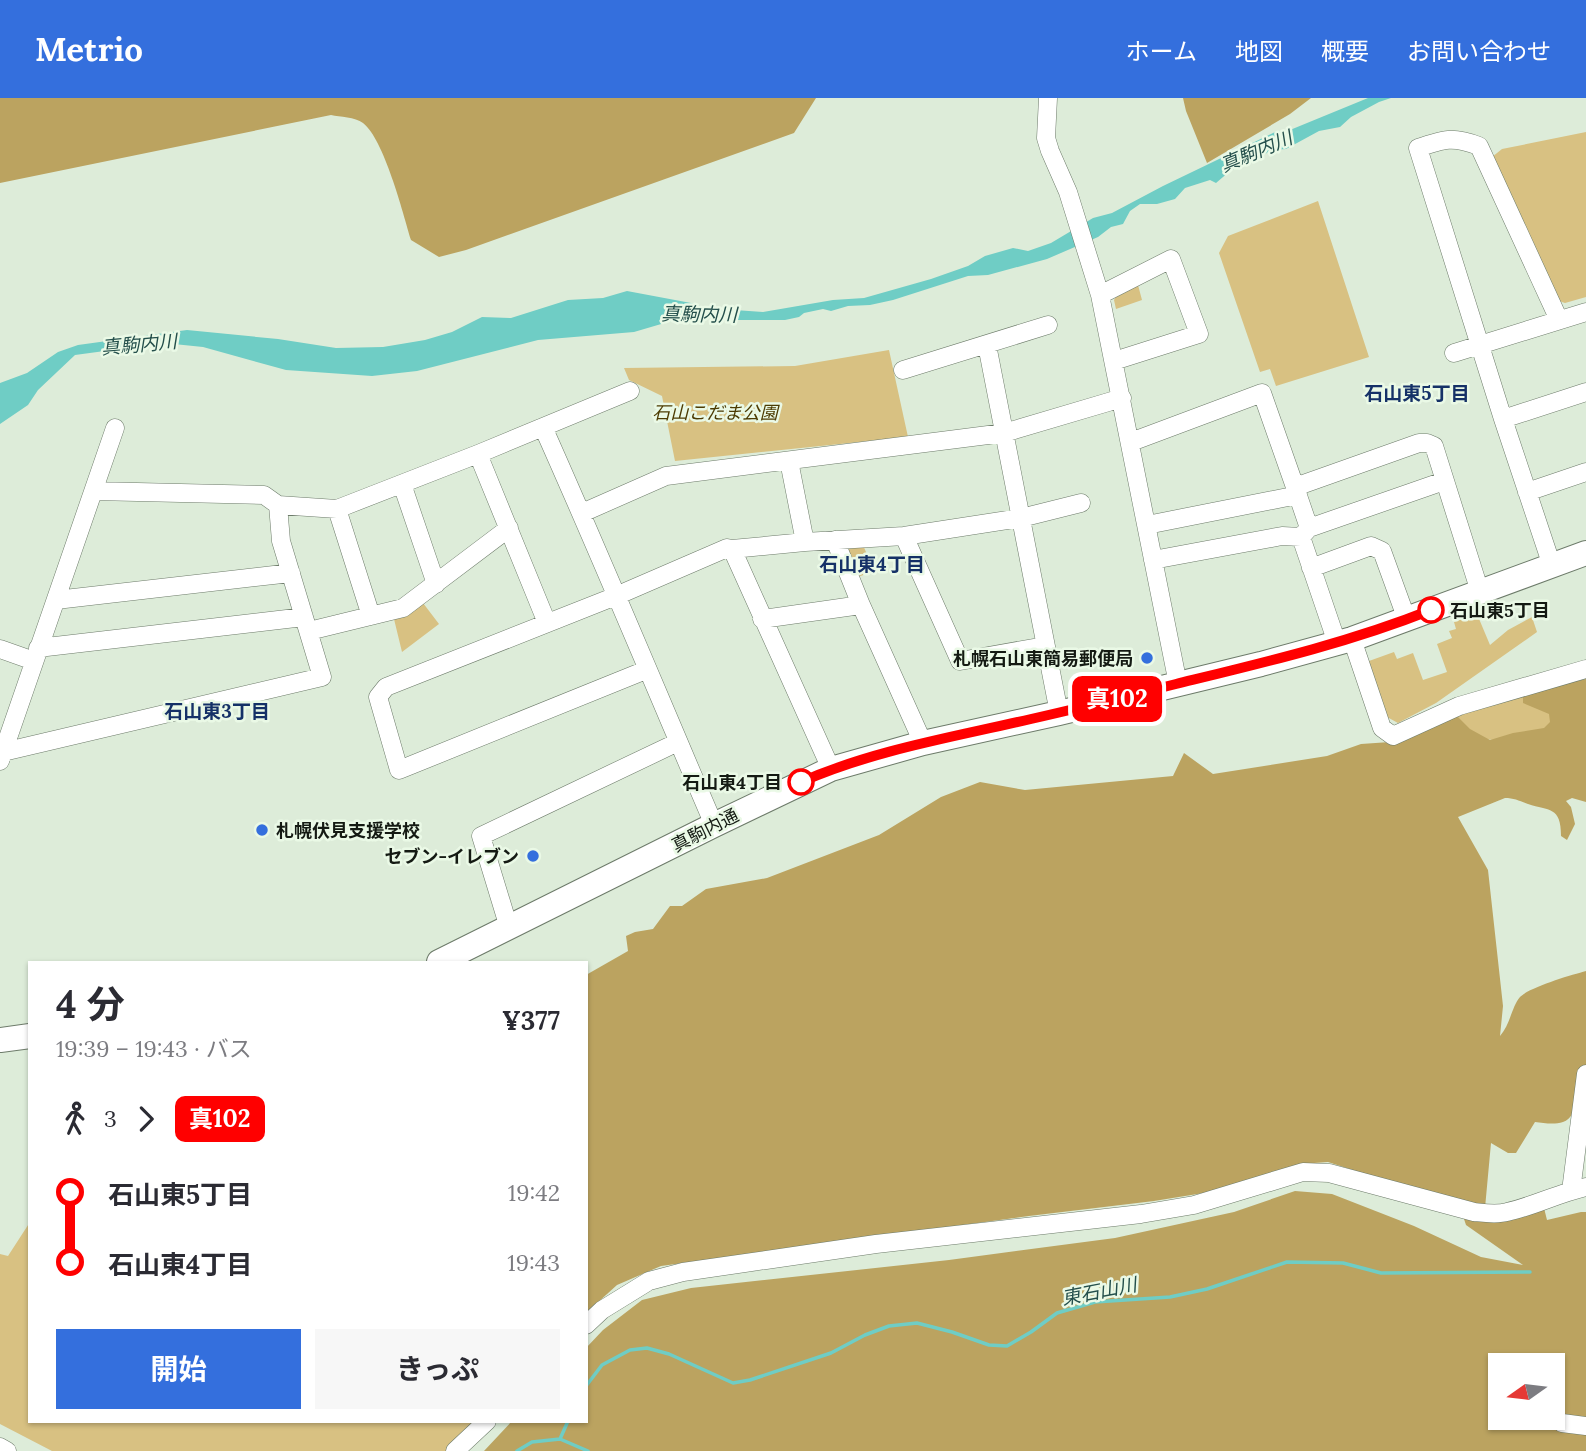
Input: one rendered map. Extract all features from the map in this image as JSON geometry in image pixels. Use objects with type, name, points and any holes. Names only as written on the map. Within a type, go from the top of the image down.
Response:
[{"type":"highway","name":"真駒内通","points":[[441,961],[831,769],[923,743],[1059,713],[1345,641],[1586,553]]},
{"type":"highway","points":[[0,1040],[28,1035]]},
{"type":"street","points":[[1048,98],[1046,138],[1069,196],[1099,290],[1178,684]]},
{"type":"street","points":[[1552,566],[1418,148],[1442,140],[1461,139],[1479,146],[1559,320]]},
{"type":"street","points":[[1099,290],[1171,259],[1199,334],[1114,361]]},
{"type":"street","points":[[1454,353],[1586,312]]},
{"type":"street","points":[[903,370],[1048,325]]},
{"type":"street","points":[[987,345],[1059,713]]},
{"type":"street","points":[[94,491],[264,495],[278,505],[337,509],[630,391]]},
{"type":"street","points":[[1503,419],[1586,392]]},
{"type":"street","points":[[1130,443],[1262,393],[1296,491],[1311,568],[1382,728],[1393,736],[1459,706],[1586,668]]},
{"type":"street","points":[[582,513],[666,476],[1004,433],[1122,398]]},
{"type":"street","points":[[543,427],[714,825]]},
{"type":"street","points":[[2,756],[115,428]]},
{"type":"street","points":[[1147,525],[1296,491],[1419,443],[1427,443],[1434,446],[1480,592]]},
{"type":"street","points":[[478,454],[547,623]]},
{"type":"street","points":[[789,461],[805,542]]},
{"type":"street","points":[[1527,492],[1586,472]]},
{"type":"street","points":[[1153,561],[1305,533],[1444,481]]},
{"type":"street","points":[[402,484],[436,584]]},
{"type":"street","points":[[646,670],[399,770],[378,697],[386,687],[616,596],[727,548],[904,536],[1021,518],[1081,503]]},
{"type":"street","points":[[2,756],[322,677],[281,541],[278,505]]},
{"type":"street","points":[[337,509],[371,616]]},
{"type":"street","points":[[0,649],[36,655],[371,616],[403,608],[509,528]]},
{"type":"street","points":[[904,536],[960,661],[1045,646]]},
{"type":"street","points":[[835,540],[923,743]]},
{"type":"street","points":[[1311,568],[1371,546],[1382,551],[1407,620]]},
{"type":"street","points":[[732,549],[831,769]]},
{"type":"street","points":[[56,600],[291,573]]},
{"type":"street","points":[[762,619],[861,605]]},
{"type":"street","points":[[509,928],[481,836],[678,742]]},
{"type":"street","points":[[588,1323],[602,1310],[649,1281],[683,1272],[876,1244],[1141,1214],[1194,1205],[1303,1172],[1329,1173],[1474,1212],[1505,1213],[1579,1189],[1586,1074]]},
{"type":"street","points":[[455,1451],[484,1423]]},
{"type":"street","points":[[1565,1423],[1586,1426]]},
{"type":"street","points":[[0,1447],[7,1451]]},
{"type":"green space","points":[[1586,132],[1586,297],[1565,303],[1559,301],[1492,157],[1502,149]]},
{"type":"green space","points":[[1318,201],[1369,357],[1276,386],[1270,369],[1260,372],[1219,253],[1228,236]]},
{"type":"green space","points":[[1138,285],[1142,300],[1116,309],[1114,300],[1119,292]]},
{"type":"green space","name":"石山こだま公園","points":[[889,350],[908,437],[675,461],[662,396],[629,380],[624,368],[795,366]]},
{"type":"green space","points":[[863,545],[874,571],[858,577],[845,547]]},
{"type":"green space","points":[[423,603],[439,624],[402,652],[394,619],[408,615]]},
{"type":"green space","points":[[1477,614],[1490,645],[1508,630],[1532,617],[1537,632],[1436,703],[1398,723],[1387,717],[1369,661],[1394,652],[1397,659],[1413,653],[1423,680],[1447,672],[1437,644],[1452,638],[1449,631],[1456,629],[1454,622]]},
{"type":"green space","points":[[1528,691],[1550,711],[1553,728],[1508,739],[1486,739],[1467,729],[1456,715]]},
{"type":"green space","points":[[28,1225],[28,1423],[474,1423],[446,1451],[52,1451],[0,1424],[0,1254],[8,1256]]},
{"type":"shaded area","points":[[0,98],[816,98],[794,133],[466,250],[439,257],[411,240],[392,177],[378,144],[363,123],[356,120],[331,115],[0,183]]},
{"type":"shaded area","points":[[1183,98],[1311,98],[1290,114],[1207,163]]},
{"type":"shaded area","points":[[1586,679],[1586,802],[1572,798],[1566,801],[1571,807],[1575,824],[1567,840],[1561,836],[1559,819],[1552,811],[1514,799],[1505,798],[1458,817],[1488,870],[1503,1006],[1500,1036],[1515,1005],[1525,993],[1586,971],[1586,1068],[1581,1067],[1578,1098],[1569,1119],[1549,1124],[1535,1122],[1516,1153],[1508,1153],[1491,1143],[1485,1208],[1470,1208],[1328,1162],[1301,1164],[1216,1191],[1154,1201],[661,1266],[617,1285],[588,1311],[588,974],[628,951],[626,936],[653,929],[670,906],[682,906],[706,889],[767,878],[879,835],[941,797],[980,782],[1025,790],[1173,776],[1184,753],[1213,774],[1327,756],[1361,744],[1390,742],[1456,715],[1470,729],[1490,740],[1544,728],[1550,722],[1549,714],[1523,703],[1523,697],[1528,691]]},
{"type":"shaded area","points":[[1295,1191],[1332,1194],[1414,1226],[1481,1257],[1523,1265],[1466,1225],[1463,1216],[1544,1208],[1547,1220],[1586,1212],[1586,1451],[484,1451],[510,1423],[588,1423],[588,1346],[603,1330],[642,1300],[691,1288],[949,1260],[1115,1238],[1234,1212]]},
{"type":"water","name":"真駒内川","points":[[1368,98],[1391,98],[1351,117],[1340,127],[1319,131],[1286,149],[1273,150],[1230,171],[1216,183],[1210,180],[1185,188],[1175,199],[1157,204],[1140,204],[1130,211],[1123,224],[1111,227],[1098,237],[1047,259],[988,275],[968,276],[893,300],[831,311],[823,309],[785,320],[685,317],[634,332],[538,340],[417,371],[372,376],[286,370],[203,347],[164,343],[75,355],[38,390],[28,405],[0,424],[0,383],[27,373],[58,352],[78,345],[187,330],[336,348],[383,347],[452,332],[482,317],[511,318],[568,300],[603,298],[627,291],[706,308],[763,312],[833,300],[864,298],[931,279],[968,266],[985,256],[1013,248],[1028,251],[1051,243],[1093,218],[1112,213],[1275,132],[1290,130]]},
{"type":"waterway","name":"東石山川","points":[[588,1383],[602,1365],[630,1350],[647,1348],[669,1354],[733,1383],[750,1380],[831,1353],[889,1326],[917,1323],[989,1345],[1007,1346],[1057,1313],[1095,1302],[1170,1297],[1207,1289],[1287,1262],[1343,1263],[1381,1273],[1530,1272]]},
{"type":"waterway","name":"東石山川","points":[[560,1439],[567,1423]]},
{"type":"waterway","points":[[517,1451],[532,1442],[560,1439],[588,1451]]},
{"type":"bus line","name":"真102","points":[[801,782],[846,764],[923,743],[1261,664],[1352,639],[1431,610]]},
{"type":"place","name":"石山東5丁目","points":[[1431,610]]},
{"type":"place","name":"札幌石山東簡易郵便局","points":[[1147,658]]},
{"type":"place","name":"石山東4丁目","points":[[801,782]]},
{"type":"place","name":"札幌伏見支援学校","points":[[262,830]]},
{"type":"place","name":"セブン-イレブン","points":[[533,856]]},
{"type":"district","name":"石山東5丁目","points":[[1417,393]]},
{"type":"district","name":"石山東4丁目","points":[[872,564]]},
{"type":"district","name":"石山東3丁目","points":[[217,711]]}]
